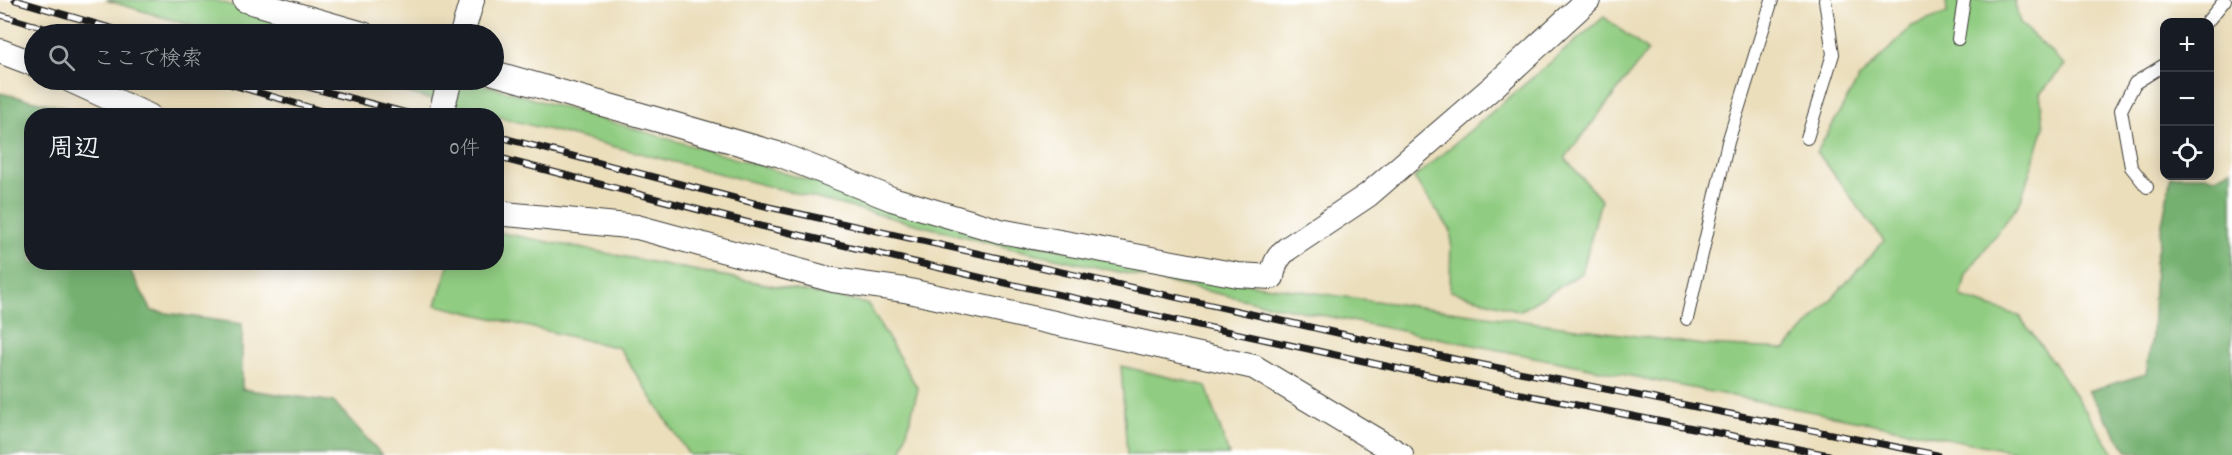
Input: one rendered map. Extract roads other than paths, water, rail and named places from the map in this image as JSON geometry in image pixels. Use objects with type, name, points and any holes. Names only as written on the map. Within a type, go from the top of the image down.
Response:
[{"type":"street","points":[[245,0],[328,24]]},
{"type":"street","points":[[465,24],[472,0]]},
{"type":"street","points":[[504,76],[781,155],[892,199],[1000,231],[1238,275],[1272,277],[1274,265],[1280,255],[1368,195],[1494,86],[1588,0]]},
{"type":"street","points":[[0,51],[24,60]]},
{"type":"street","points":[[92,90],[131,108]]},
{"type":"street","points":[[442,108],[447,90]]},
{"type":"street","points":[[504,214],[637,228],[833,280],[905,290],[1254,367],[1401,455]]},
{"type":"lane","points":[[1687,319],[1728,142],[1772,0]]},
{"type":"lane","points":[[1807,138],[1833,54],[1825,0]]},
{"type":"lane","points":[[1958,39],[1964,0]]},
{"type":"lane","points":[[2210,18],[2225,0]]},
{"type":"lane","points":[[2147,187],[2131,167],[2121,110],[2135,83],[2160,67]]},
{"type":"railway","points":[[15,0],[97,24]]},
{"type":"railway","points":[[0,15],[31,24]]},
{"type":"railway","points":[[250,90],[312,108]]},
{"type":"railway","points":[[320,90],[388,108]]},
{"type":"railway","points":[[504,138],[769,207],[1459,360],[1937,455]]},
{"type":"railway","points":[[504,159],[761,226],[987,279],[1446,379],[1829,455]]}]
